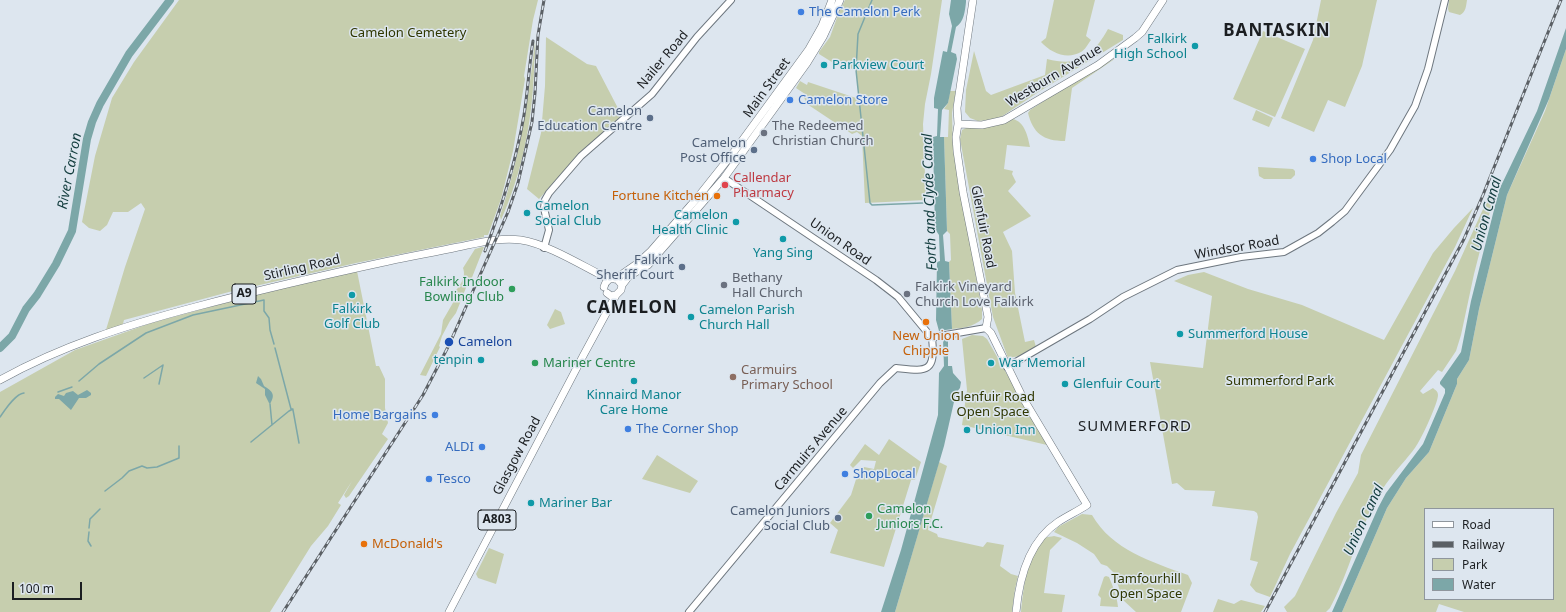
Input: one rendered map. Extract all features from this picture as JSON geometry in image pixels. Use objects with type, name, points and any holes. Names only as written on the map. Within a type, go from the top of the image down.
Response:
[{"type":"main road","points":[[820,29],[827,0]]},
{"type":"main road","name":"Main Street","points":[[612,279],[638,264],[710,183],[794,72],[820,29],[832,0]]},
{"type":"main road","name":"Main Street","points":[[622,285],[629,276],[648,265],[724,178],[807,63],[823,36],[840,0]]},
{"type":"main road","name":"Glenfuir Road","points":[[973,0],[957,108],[958,124],[956,137],[964,192],[988,317],[986,328]]},
{"type":"main road","name":"Westburn Avenue","points":[[958,124],[982,125],[1004,120],[1098,65],[1139,35],[1163,0]]},
{"type":"main road","name":"Main Street","points":[[710,183],[718,177],[724,178]]},
{"type":"main road","name":"Stirling Road","points":[[0,380],[59,350],[95,336],[130,325],[231,297],[357,268],[495,240],[521,240],[544,248],[612,279]]},
{"type":"main road","points":[[593,271],[605,290],[611,296],[616,295],[621,290],[622,285],[619,281],[612,279],[605,290],[608,311]]},
{"type":"main road","name":"Glasgow Road","points":[[449,612],[616,295]]},
{"type":"main road","points":[[986,328],[991,333],[1024,398],[1087,505],[1057,522],[1037,543],[1022,576],[1018,589],[1016,612]]},
{"type":"street","name":"Nailer Road","points":[[544,248],[549,230],[544,208],[545,200],[549,193],[581,156],[652,94],[697,38],[731,0]]},
{"type":"street","name":"Windsor Road","points":[[1007,367],[1072,330],[1123,296],[1177,270],[1241,257],[1284,252],[1308,239],[1332,222],[1345,210],[1363,188],[1390,150],[1409,118],[1422,88],[1428,69],[1445,0]]},
{"type":"street","name":"Union Road","points":[[724,178],[804,230],[882,284],[898,297],[932,338]]},
{"type":"street","points":[[932,338],[986,328]]},
{"type":"street","name":"Carmuirs Avenue","points":[[689,612],[880,383],[896,368],[918,371],[930,365],[933,352],[932,338]]},
{"type":"green space","name":"Camelon Cemetery","points":[[179,0],[538,0],[533,20],[513,151],[501,199],[488,235],[229,292],[124,320],[122,327],[105,333],[125,267],[145,209],[141,203],[128,212],[113,212],[107,225],[100,231],[89,228],[82,222],[95,156],[112,98],[134,62]]},
{"type":"green space","points":[[845,0],[942,0],[923,124],[926,200],[865,203],[862,136],[857,132],[852,134],[807,104],[804,98],[805,94],[796,88],[800,81],[807,85],[808,82],[859,99],[856,70],[835,64],[819,54],[830,37]]},
{"type":"green space","points":[[1054,0],[1095,0],[1086,36],[1091,40],[1081,52],[1070,55],[1060,54],[1054,52],[1041,42],[1046,38]]},
{"type":"green space","points":[[1321,0],[1377,0],[1362,66],[1345,107],[1328,100],[1314,132],[1281,118],[1313,40]]},
{"type":"green space","points":[[1449,0],[1467,0],[1465,9],[1460,15],[1449,12]]},
{"type":"green space","points":[[1108,29],[1123,35],[1123,40],[1040,91],[998,119],[978,121],[970,118],[965,112],[966,90],[974,51],[986,91],[991,95],[1045,75],[1047,59],[1068,62],[1084,58],[1096,47]]},
{"type":"green space","points":[[1263,31],[1305,49],[1275,117],[1233,99]]},
{"type":"green space","points":[[546,37],[587,64],[596,66],[621,114],[619,118],[580,154],[539,199],[527,189],[541,133],[545,86]]},
{"type":"green space","points":[[535,41],[533,90],[525,147],[515,184],[501,220],[500,216],[513,172],[522,130]]},
{"type":"green space","points":[[1566,49],[1566,612],[1464,612],[1439,604],[1436,612],[1342,612],[1387,508],[1406,478],[1429,452],[1457,384],[1457,379],[1469,360],[1479,309],[1507,195],[1545,111]]},
{"type":"green space","points":[[1119,56],[1072,88],[1065,141],[1057,141],[1045,137],[1036,131],[1028,113],[1030,110],[1067,86]]},
{"type":"green space","points":[[950,91],[956,91],[952,113],[953,149],[982,310],[982,319],[979,322],[968,327],[952,329],[949,262],[951,260],[950,234],[947,231],[944,137],[948,137],[949,110],[944,109],[948,103]]},
{"type":"green space","points":[[1256,110],[1273,118],[1269,127],[1252,120]]},
{"type":"green space","points":[[1013,119],[1020,123],[1023,127],[1030,147],[1007,145],[1004,169],[1013,171],[1012,174],[1016,182],[1008,191],[1031,216],[1003,232],[1012,251],[1015,293],[1025,342],[1034,340],[1036,347],[1020,356],[1008,358],[993,317],[960,139],[962,130],[966,128],[980,127]]},
{"type":"green space","points":[[1258,167],[1293,169],[1295,171],[1295,175],[1291,179],[1264,179],[1259,176]]},
{"type":"green space","points":[[1493,187],[1496,188],[1456,351],[1442,372],[1438,370],[1420,391],[1423,394],[1433,388],[1438,395],[1433,412],[1423,433],[1412,452],[1381,491],[1372,507],[1338,592],[1330,608],[1326,612],[1287,612],[1284,607],[1295,596],[1336,513],[1358,473],[1361,455],[1455,271]]},
{"type":"green space","name":"Summerford Park","points":[[1473,208],[1455,247],[1290,554],[1270,597],[1256,592],[1250,585],[1258,562],[1250,560],[1258,517],[1257,513],[1254,511],[1212,506],[1215,491],[1185,490],[1177,483],[1172,484],[1150,362],[1203,368],[1212,296],[1174,281],[1188,275],[1204,272],[1248,289],[1302,305],[1384,340],[1433,253]]},
{"type":"green space","points":[[484,247],[471,280],[469,280],[456,313],[442,336],[440,347],[426,376],[420,375],[441,334],[443,320],[454,301],[451,296],[463,280],[463,268],[475,249]]},
{"type":"green space","name":"Falkirk Golf Club","points":[[357,271],[376,366],[379,366],[385,379],[385,408],[388,423],[382,434],[388,439],[349,496],[346,498],[344,495],[352,481],[338,503],[341,505],[328,526],[311,546],[270,612],[0,612],[0,392],[75,350],[151,323],[247,297]]},
{"type":"green space","points":[[555,309],[561,312],[565,324],[550,329],[547,325]]},
{"type":"green space","name":"Glenfuir Road Open Space","points":[[972,335],[983,336],[987,339],[1047,445],[962,425],[967,390],[962,339]]},
{"type":"green space","points":[[889,439],[921,462],[915,480],[911,480],[884,567],[830,553],[838,530],[830,523],[851,495],[859,470],[864,467],[874,469],[876,461],[861,460],[853,468],[850,465],[865,444],[879,455]]},
{"type":"green space","points":[[657,455],[698,481],[690,493],[642,479]]},
{"type":"green space","points":[[939,462],[947,466],[928,530],[937,534],[938,537],[983,547],[987,542],[1004,545],[1000,566],[1011,574],[1018,576],[1012,612],[895,612]]},
{"type":"green space","name":"Tamfourhill Open Space","points":[[1082,514],[1092,515],[1100,527],[1110,537],[1134,553],[1147,560],[1188,575],[1192,583],[1181,612],[1136,612],[1123,600],[1114,573],[1107,566],[1101,564],[1094,554],[1077,543],[1054,532],[1058,527]]},
{"type":"green space","points":[[1054,536],[1062,538],[1050,550],[1044,593],[1065,595],[1062,612],[1021,612],[1027,572],[1034,551],[1039,543],[1045,538]]},
{"type":"green space","points":[[489,548],[504,554],[496,584],[478,578],[476,574]]},
{"type":"green space","points":[[1104,577],[1109,577],[1112,584],[1118,607],[1100,606],[1101,598],[1098,595]]},
{"type":"green space","points":[[1218,599],[1234,604],[1241,600],[1265,606],[1261,612],[1213,612]]},
{"type":"water","points":[[951,0],[966,0],[966,2],[965,13],[961,22],[956,27],[951,52],[956,54],[957,59],[948,103],[942,110],[940,137],[944,137],[947,231],[943,235],[945,261],[949,262],[952,329],[939,331],[936,320],[937,262],[940,261],[939,235],[935,229],[933,143],[933,137],[937,136],[938,109],[934,108],[934,98],[943,51],[947,52],[952,26],[949,14]]},
{"type":"water","points":[[1566,28],[1566,49],[1549,99],[1507,195],[1479,309],[1469,360],[1457,379],[1457,384],[1429,452],[1406,478],[1387,508],[1342,612],[1332,612],[1378,508],[1386,493],[1423,444],[1445,393],[1445,389],[1440,382],[1461,352],[1471,301],[1499,190],[1537,111]]},
{"type":"water","points":[[943,339],[948,339],[948,366],[952,366],[953,373],[961,382],[960,388],[956,393],[944,446],[895,612],[881,612],[901,550],[938,415],[939,373],[944,366]]},
{"type":"water","points":[[258,376],[264,386],[273,395],[270,404],[265,395],[265,389],[256,383]]},
{"type":"water","points":[[87,390],[91,393],[91,395],[86,398],[79,398],[71,410],[59,399],[55,399],[58,394],[64,396],[66,393],[73,391],[78,395]]},
{"type":"waterway","name":"River Carron","points":[[0,348],[12,336],[26,309],[37,295],[56,264],[72,231],[87,139],[92,122],[100,104],[129,54],[170,0]]},
{"type":"waterway","name":"Forth and Clyde Canal","points":[[872,0],[858,34],[856,70],[870,203],[872,205],[923,203]]},
{"type":"waterway","points":[[79,381],[99,364],[146,333],[193,315],[264,300],[264,311],[269,318],[270,330],[274,344]]},
{"type":"waterway","points":[[251,442],[293,409],[291,409],[275,348]]},
{"type":"waterway","points":[[144,378],[163,365]]},
{"type":"waterway","points":[[159,384],[163,365]]},
{"type":"waterway","points":[[58,392],[72,387]]},
{"type":"waterway","points":[[0,417],[14,399],[24,393]]},
{"type":"waterway","points":[[270,404],[272,425]]},
{"type":"waterway","points":[[293,410],[299,443]]},
{"type":"waterway","points":[[105,491],[129,471],[142,466],[147,468],[157,467],[179,458],[179,446]]},
{"type":"waterway","points":[[89,528],[90,519],[100,509]]},
{"type":"waterway","points":[[89,532],[88,541],[91,546]]},
{"type":"railway","points":[[283,612],[423,395],[449,345],[508,212],[518,183],[532,122],[538,35],[544,0]]},
{"type":"railway","points":[[1265,612],[1464,239],[1561,0]]},
{"type":"railway","points":[[485,251],[503,201],[517,150],[524,115],[533,41]]},
{"type":"place","name":"The Camelon Perk","points":[[801,12]]},
{"type":"place","name":"Falkirk High School","points":[[1195,46]]},
{"type":"place","name":"Parkview Court","points":[[824,65]]},
{"type":"place","name":"Camelon Store","points":[[790,100]]},
{"type":"place","name":"Camelon Education Centre","points":[[650,118]]},
{"type":"place","name":"The Redeemed Christian Church","points":[[764,133]]},
{"type":"place","name":"Camelon Post Office","points":[[754,150]]},
{"type":"place","name":"Shop Local","points":[[1313,159]]},
{"type":"place","name":"Callendar Pharmacy","points":[[725,185]]},
{"type":"place","name":"Fortune Kitchen","points":[[717,196]]},
{"type":"place","name":"Camelon Social Club","points":[[527,213]]},
{"type":"place","name":"Camelon Health Clinic","points":[[736,222]]},
{"type":"place","name":"Yang Sing","points":[[783,239]]},
{"type":"place","name":"Falkirk Sheriff Court","points":[[682,267]]},
{"type":"place","name":"Bethany Hall Church","points":[[724,285]]},
{"type":"place","name":"Falkirk Indoor Bowling Club","points":[[512,289]]},
{"type":"place","name":"Falkirk Vineyard Church Love Falkirk","points":[[907,294]]},
{"type":"place","name":"Falkirk Golf Club","points":[[352,295]]},
{"type":"place","name":"Camelon Parish Church Hall","points":[[691,317]]},
{"type":"place","name":"New Union Chippie","points":[[926,322]]},
{"type":"place","name":"Summerford House","points":[[1180,334]]},
{"type":"place","name":"Camelon","points":[[449,342]]},
{"type":"place","name":"tenpin","points":[[481,360]]},
{"type":"place","name":"Mariner Centre","points":[[535,363]]},
{"type":"place","name":"War Memorial","points":[[991,363]]},
{"type":"place","name":"Carmuirs Primary School","points":[[733,377]]},
{"type":"place","name":"Kinnaird Manor Care Home","points":[[634,381]]},
{"type":"place","name":"Glenfuir Court","points":[[1065,384]]},
{"type":"place","name":"Home Bargains","points":[[435,415]]},
{"type":"place","name":"The Corner Shop","points":[[628,429]]},
{"type":"place","name":"Union Inn","points":[[967,430]]},
{"type":"place","name":"ALDI","points":[[482,447]]},
{"type":"place","name":"ShopLocal","points":[[845,474]]},
{"type":"place","name":"Tesco","points":[[429,479]]},
{"type":"place","name":"Mariner Bar","points":[[531,503]]},
{"type":"place","name":"Camelon Juniors F.C.","points":[[869,516]]},
{"type":"place","name":"Camelon Juniors Social Club","points":[[838,518]]},
{"type":"place","name":"McDonald's","points":[[364,544]]},
{"type":"district","name":"BANTASKIN","points":[[1277,31]]},
{"type":"district","name":"CAMELON","points":[[632,308]]},
{"type":"district","name":"SUMMERFORD","points":[[1135,427]]},
{"type":"water label","name":"Union Canal","points":[[1487,214]]},
{"type":"water label","name":"Union Canal","points":[[1364,520]]}]
